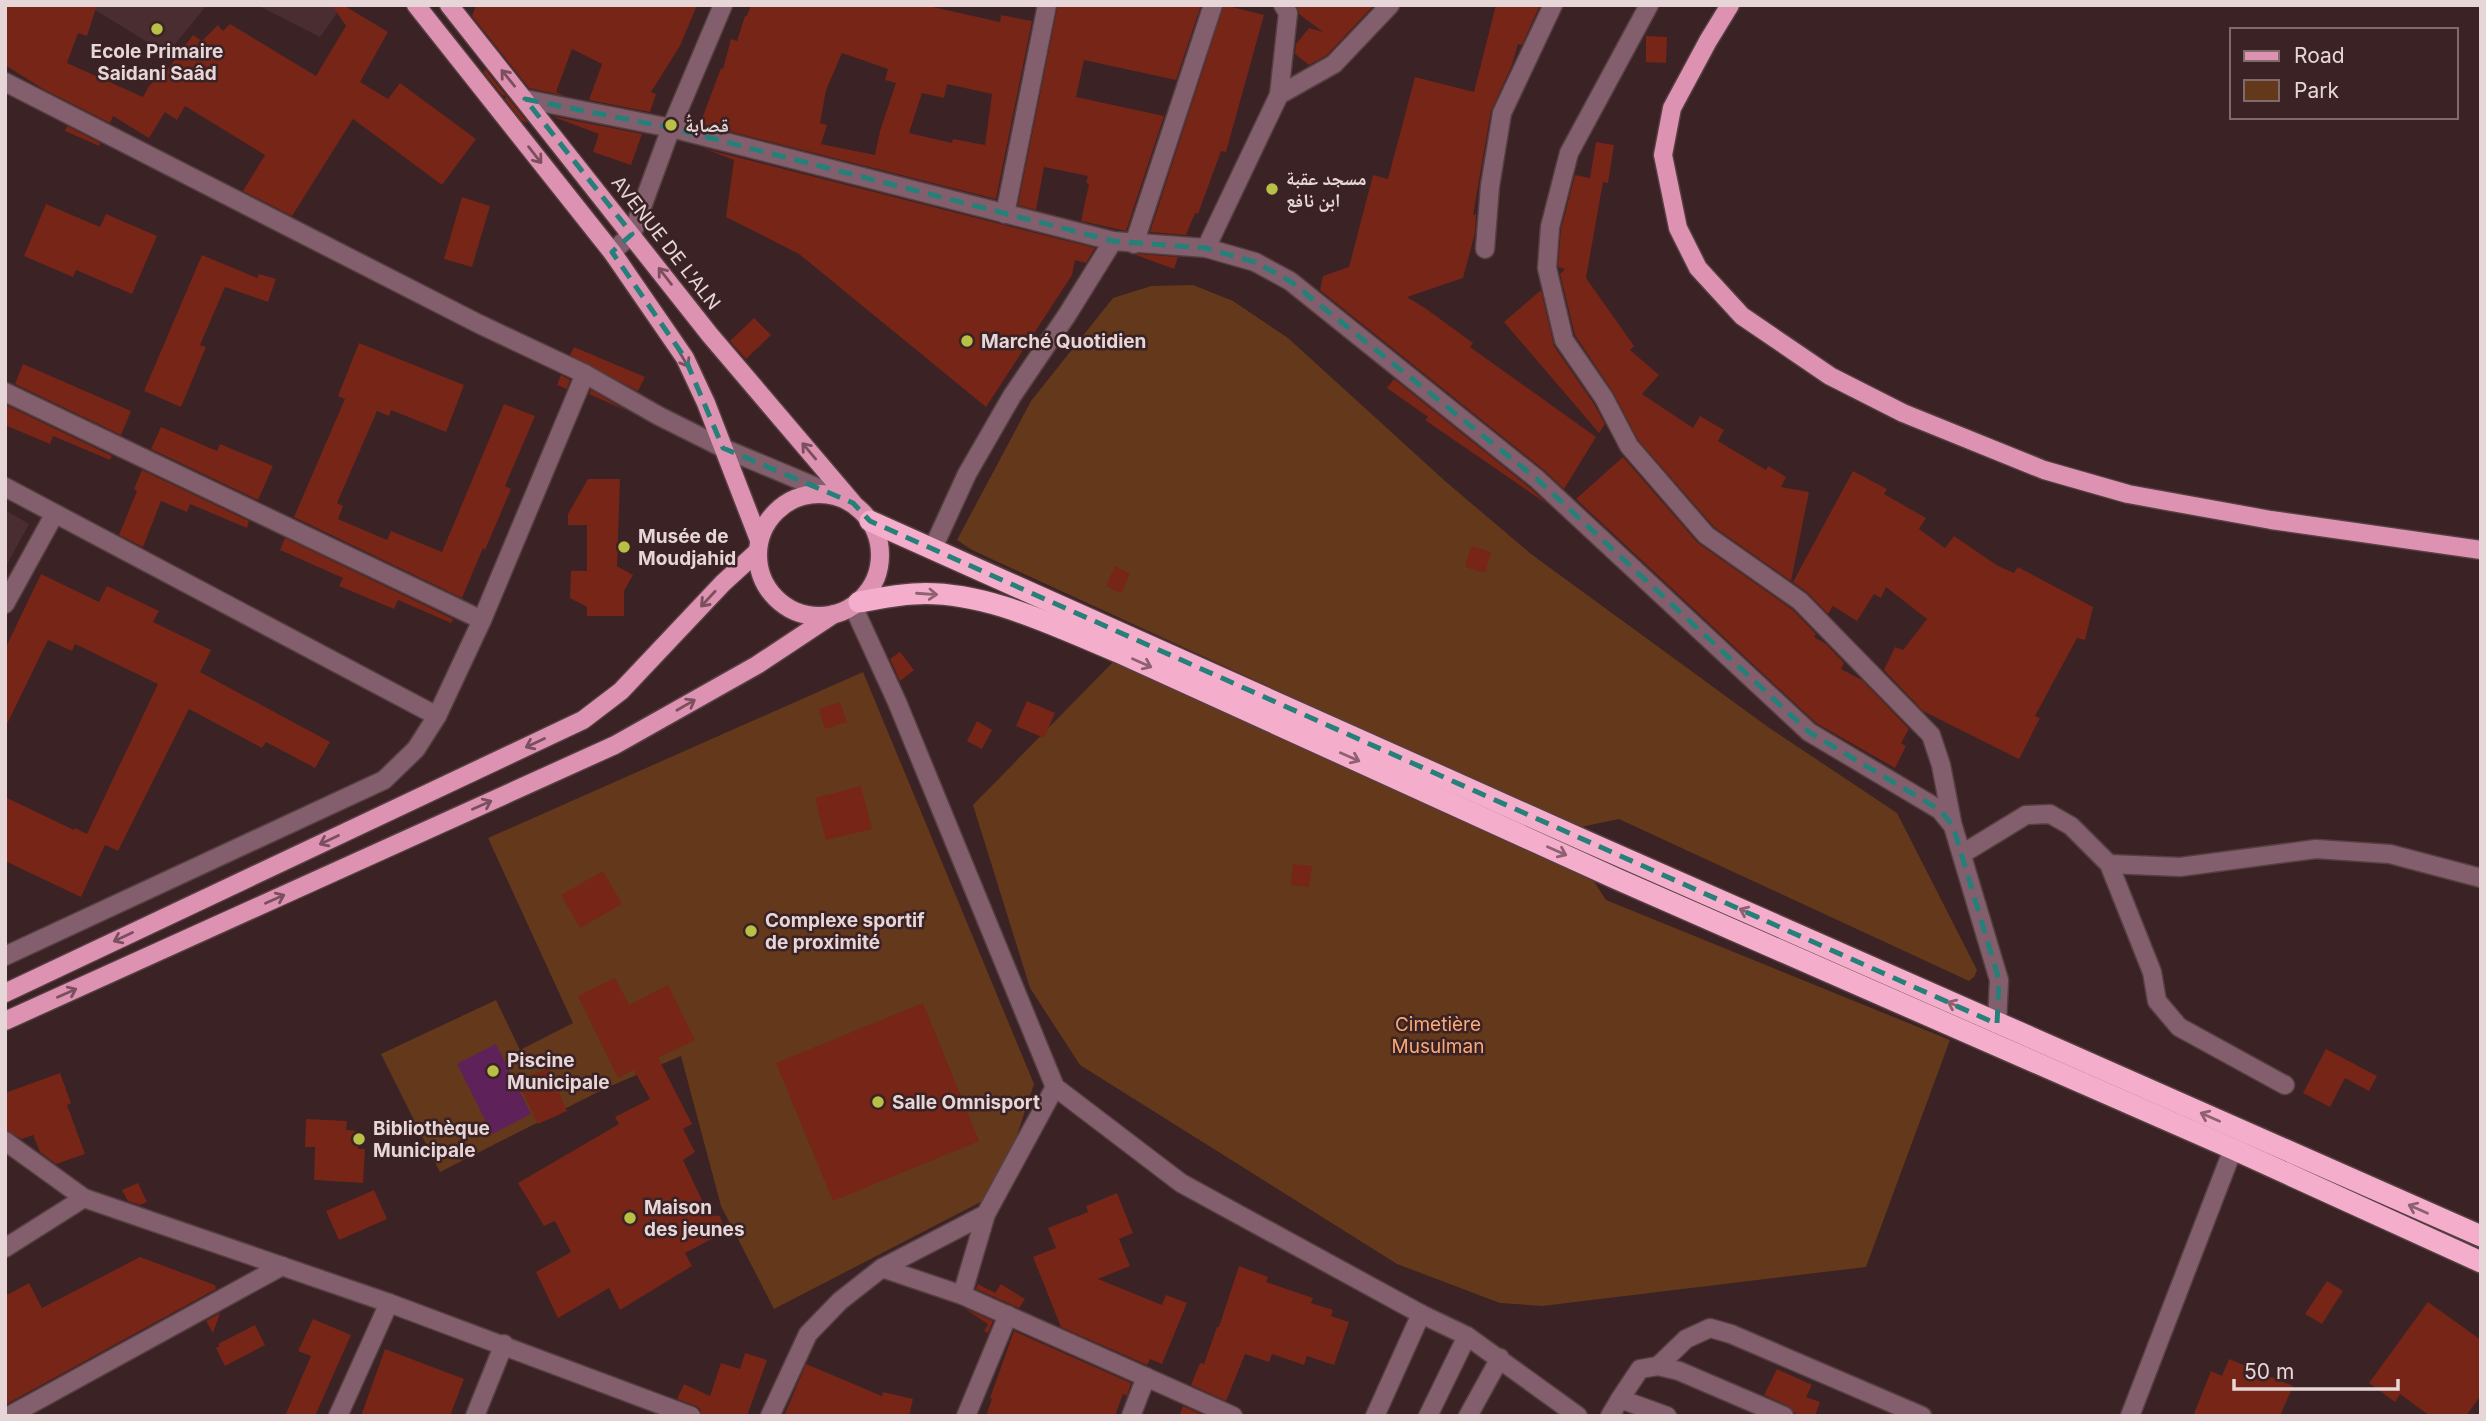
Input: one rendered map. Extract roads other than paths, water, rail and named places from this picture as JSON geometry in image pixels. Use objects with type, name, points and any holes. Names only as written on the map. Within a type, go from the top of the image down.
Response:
[{"type":"highway","points":[[870,521],[1997,1024],[2481,1236]]},
{"type":"highway","points":[[856,604],[914,593],[952,596],[997,605],[1036,618],[1118,652],[1617,879],[2233,1149],[2481,1262]]},
{"type":"main road","points":[[416,5],[612,252],[685,358],[723,448],[758,546],[760,571],[768,588],[780,602],[797,612],[815,616],[834,614]]},
{"type":"main road","name":"AVENUE DE L'ALN","points":[[449,5],[710,335],[847,500]]},
{"type":"main road","points":[[1730,5],[1707,41],[1672,107],[1663,155],[1678,228],[1699,268],[1742,316],[1830,376],[1903,413],[2044,470],[2128,494],[2245,516],[2481,550]]},
{"type":"main road","points":[[5,993],[583,720],[621,691],[758,546],[767,521],[781,506],[799,496],[819,493],[847,500],[870,521],[880,543],[881,559],[878,575],[870,589],[856,604],[834,614],[757,665],[615,746],[5,1021]]},
{"type":"street","points":[[612,252],[632,234],[671,128],[723,5]]},
{"type":"street","points":[[1005,214],[1046,5]]},
{"type":"street","points":[[1134,244],[1213,5]]},
{"type":"street","points":[[1279,95],[1334,64],[1390,5]]},
{"type":"street","points":[[1485,249],[1490,186],[1503,113],[1553,5]]},
{"type":"street","points":[[1649,5],[1569,153],[1550,227],[1547,268],[1564,340],[1604,398],[1629,446],[1706,535],[1800,601],[1931,735],[1941,765],[1953,826],[1999,980],[1997,1024]]},
{"type":"street","points":[[1206,248],[1279,95],[1289,8]]},
{"type":"street","points":[[5,82],[479,324],[585,374],[723,448],[847,500]]},
{"type":"street","points":[[526,99],[671,128],[1113,242],[1206,248],[1255,262],[1290,281],[1537,479],[1809,732],[1940,810],[1953,826]]},
{"type":"street","points":[[933,548],[967,474],[999,418],[1113,242]]},
{"type":"street","points":[[5,956],[384,780],[416,748],[437,716],[482,620],[585,374]]},
{"type":"street","points":[[5,392],[482,620]]},
{"type":"street","points":[[5,487],[437,716]]},
{"type":"street","points":[[5,604],[54,515]]},
{"type":"street","points":[[856,604],[1055,1087],[1181,1183],[1467,1336],[1578,1416]]},
{"type":"street","points":[[1962,854],[2026,815],[2050,814],[2071,826],[2109,864],[2152,972],[2157,1002],[2179,1027],[2286,1085]]},
{"type":"street","points":[[2109,864],[2180,867],[2316,849],[2390,855],[2481,878]]},
{"type":"street","points":[[962,1295],[986,1214],[1055,1087]]},
{"type":"street","points":[[5,1141],[84,1198],[504,1344],[691,1416]]},
{"type":"street","points":[[2130,1416],[2233,1149]]},
{"type":"street","points":[[5,1248],[84,1198]]},
{"type":"street","points":[[770,1416],[808,1334],[840,1301],[883,1268],[986,1214]]},
{"type":"street","points":[[9,1416],[282,1266]]},
{"type":"street","points":[[883,1268],[962,1295],[1233,1416]]},
{"type":"street","points":[[338,1416],[389,1303]]},
{"type":"street","points":[[1375,1416],[1422,1314]]},
{"type":"street","points":[[966,1416],[1008,1315]]},
{"type":"street","points":[[1658,1366],[1686,1339],[1710,1328],[1731,1334],[1922,1416]]},
{"type":"street","points":[[1427,1416],[1467,1336]]},
{"type":"street","points":[[475,1416],[504,1344]]},
{"type":"street","points":[[1468,1416],[1500,1358]]},
{"type":"street","points":[[1610,1416],[1640,1369],[1658,1366],[1679,1371],[1784,1416]]},
{"type":"street","points":[[1130,1416],[1146,1377]]},
{"type":"street","points":[[1620,1399],[1667,1416]]},
{"type":"place","name":"Ecole Primaire Saidani Saâd","points":[[157,29]]},
{"type":"place","name":"قصابةُ","points":[[671,125]]},
{"type":"place","name":"مسجد عقبة ابن نافع","points":[[1272,189]]},
{"type":"place","name":"Marché Quotidien","points":[[967,341]]},
{"type":"place","name":"Musée de Moudjahid","points":[[624,547]]},
{"type":"place","name":"Complexe sportif de proximité","points":[[751,931]]},
{"type":"place","name":"Piscine Municipale","points":[[493,1071]]},
{"type":"place","name":"Salle Omnisport","points":[[878,1102]]},
{"type":"place","name":"Bibliothèque Municipale","points":[[359,1139]]},
{"type":"place","name":"Maison des jeunes","points":[[630,1218]]},
{"type":"park label","name":"Cimetière Musulman","points":[[1438,1035]]}]
